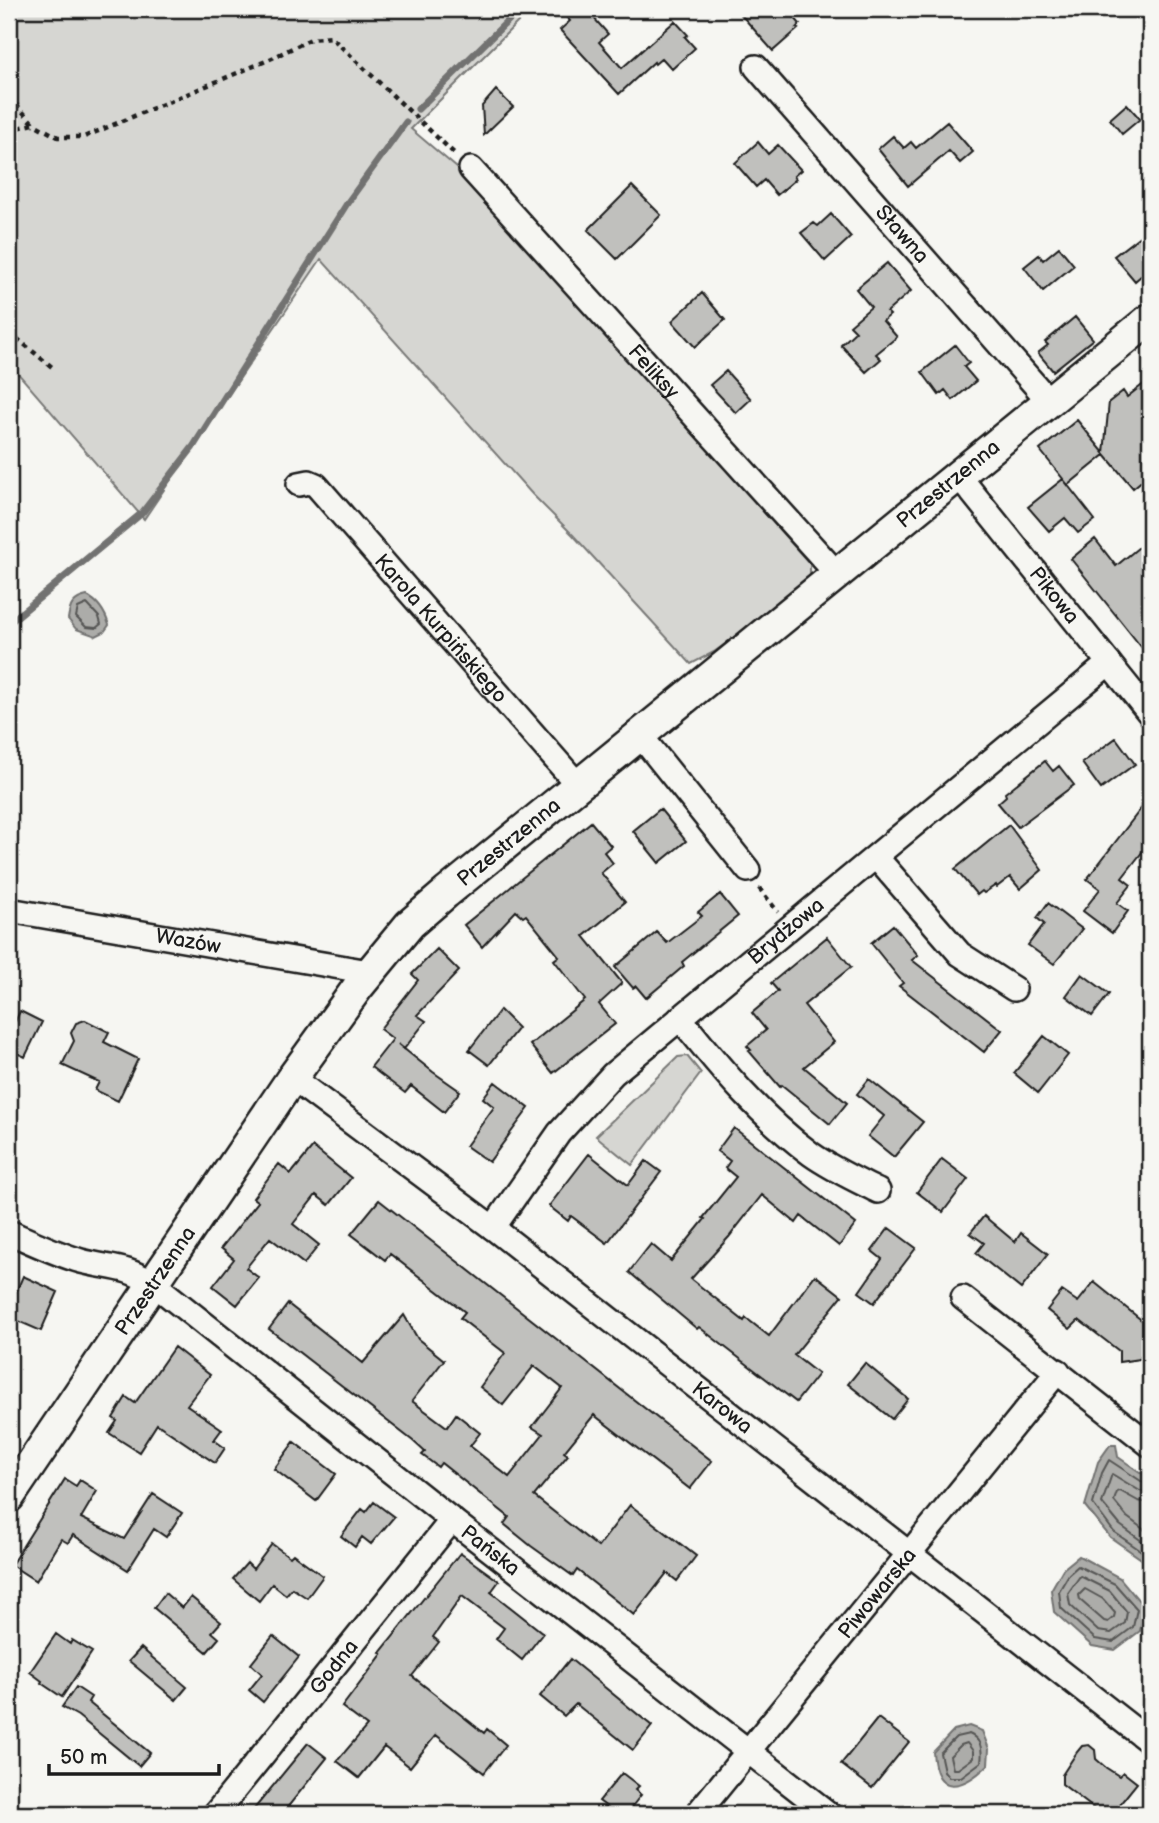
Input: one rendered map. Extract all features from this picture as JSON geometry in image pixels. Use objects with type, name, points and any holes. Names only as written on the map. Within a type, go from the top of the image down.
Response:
[{"type":"street","name":"Sławna","points":[[756,67],[1049,401]]},
{"type":"street","name":"Feliksy","points":[[471,169],[838,575]]},
{"type":"street","name":"Przestrzenna","points":[[9,1497],[292,1078],[369,972],[410,924],[1150,319]]},
{"type":"street","name":"Pikowa","points":[[958,475],[1150,714]]},
{"type":"street","name":"Karola Kurpińskiego","points":[[299,484],[309,482],[316,485],[578,785]]},
{"type":"street","name":"Brydżowa","points":[[493,1228],[572,1117],[613,1074],[1109,663]]},
{"type":"street","points":[[640,735],[748,870]]},
{"type":"street","points":[[876,857],[960,954],[1014,989]]},
{"type":"street","name":"Wazów","points":[[9,910],[369,972]]},
{"type":"street","points":[[680,1018],[736,1087],[773,1124],[815,1157],[878,1191]]},
{"type":"street","name":"Karowa","points":[[292,1078],[493,1228],[1150,1742]]},
{"type":"street","name":"Pańska","points":[[9,1231],[57,1253],[82,1261],[127,1269],[154,1284],[830,1814]]},
{"type":"street","points":[[963,1297],[1150,1444]]},
{"type":"street","name":"Piwowarska","points":[[697,1814],[1058,1371]]},
{"type":"street","name":"Godna","points":[[215,1814],[452,1520]]},
{"type":"path","points":[[9,97],[33,124],[58,138],[84,137],[266,61],[311,39],[331,37],[471,169]]},
{"type":"path","points":[[9,130],[33,124]]},
{"type":"path","points":[[9,332],[52,367]]},
{"type":"path","points":[[748,870],[768,901],[790,927]]},
{"type":"shaded area","points":[[9,9],[531,9],[411,129],[457,168],[810,564],[810,582],[714,652],[691,664],[532,494],[321,259],[144,519],[9,363]]},
{"type":"shaded area","points":[[687,1056],[701,1073],[632,1165],[596,1136],[678,1057]]},
{"type":"water","points":[[87,596],[101,608],[109,625],[104,632],[96,636],[76,629],[68,619],[73,603]]},
{"type":"water","points":[[1110,1445],[1116,1445],[1118,1457],[1150,1479],[1150,1565],[1110,1537],[1085,1506],[1098,1462]]},
{"type":"water","points":[[1079,1556],[1120,1578],[1145,1608],[1140,1631],[1115,1650],[1092,1646],[1054,1612],[1051,1590],[1063,1569]]},
{"type":"water","points":[[969,1726],[982,1731],[989,1749],[988,1765],[969,1780],[952,1785],[939,1777],[933,1752],[954,1730]]},
{"type":"building","points":[[560,9],[586,9],[608,34],[599,42],[622,68],[675,21],[688,35],[685,37],[695,48],[672,69],[662,58],[655,64],[654,62],[619,94],[560,30],[570,21]]},
{"type":"building","points":[[736,9],[787,9],[800,24],[796,28],[798,29],[773,51]]},
{"type":"building","points":[[496,90],[513,107],[484,135],[482,106]]},
{"type":"building","points":[[1127,104],[1140,119],[1122,134],[1110,119]]},
{"type":"building","points":[[947,122],[973,152],[960,163],[949,151],[908,186],[878,149],[893,136],[904,148],[911,142],[916,148]]},
{"type":"building","points":[[758,142],[768,154],[778,145],[801,170],[794,176],[796,179],[777,195],[764,180],[756,187],[735,163]]},
{"type":"building","points":[[632,186],[661,215],[617,259],[588,230]]},
{"type":"building","points":[[831,214],[851,237],[825,261],[801,233],[814,223],[818,226]]},
{"type":"building","points":[[1140,236],[1150,249],[1150,268],[1135,281],[1114,256]]},
{"type":"building","points":[[1059,247],[1074,265],[1043,291],[1024,267],[1039,255],[1043,260]]},
{"type":"building","points":[[887,263],[911,291],[887,312],[890,315],[883,321],[897,337],[876,354],[881,359],[866,372],[841,345],[856,331],[850,325],[871,307],[856,289]]},
{"type":"building","points":[[702,293],[725,320],[695,347],[672,321]]},
{"type":"building","points":[[1075,317],[1093,339],[1053,371],[1038,353],[1048,345],[1045,342]]},
{"type":"building","points":[[955,345],[969,363],[964,367],[976,381],[953,400],[945,390],[939,395],[922,372]]},
{"type":"building","points":[[726,371],[751,399],[736,413],[710,385]]},
{"type":"building","points":[[1150,379],[1150,474],[1133,488],[1105,455],[1068,485],[1040,450],[1077,420],[1104,453],[1109,402],[1123,391],[1127,397]]},
{"type":"building","points":[[1063,479],[1095,520],[1078,533],[1065,518],[1049,531],[1028,507]]},
{"type":"building","points":[[1150,538],[1150,658],[1071,559],[1095,539],[1116,566]]},
{"type":"building","points":[[1116,738],[1135,764],[1101,789],[1082,763]]},
{"type":"building","points":[[1045,761],[1053,771],[1059,766],[1074,785],[1018,827],[998,803],[1006,796],[1005,793]]},
{"type":"building","points":[[1150,797],[1150,842],[1122,878],[1131,885],[1117,903],[1128,911],[1112,933],[1083,911],[1100,889],[1087,879]]},
{"type":"building","points":[[660,809],[686,841],[659,863],[633,831]]},
{"type":"building","points":[[591,822],[611,846],[604,852],[613,863],[601,873],[625,902],[584,936],[622,983],[599,1004],[615,1024],[553,1073],[530,1045],[585,1000],[554,960],[559,956],[526,915],[523,917],[516,911],[482,947],[464,925]]},
{"type":"building","points":[[1009,825],[1042,870],[1020,889],[1010,877],[997,887],[996,885],[977,895],[955,869]]},
{"type":"building","points":[[720,894],[738,916],[682,962],[684,966],[646,998],[636,986],[633,988],[615,967],[657,932],[667,943],[702,916],[698,912]]},
{"type":"building","points":[[1048,903],[1082,929],[1054,964],[1028,945],[1044,924],[1037,918]]},
{"type":"building","points":[[893,925],[918,955],[912,960],[1002,1030],[984,1052],[899,986],[903,983],[871,943]]},
{"type":"building","points":[[827,937],[851,967],[804,1005],[834,1042],[804,1067],[847,1103],[830,1124],[782,1085],[780,1087],[747,1046],[766,1030],[752,1013],[778,991],[771,983]]},
{"type":"building","points":[[437,949],[459,971],[417,1015],[426,1021],[404,1049],[460,1091],[444,1112],[411,1086],[405,1093],[371,1067],[393,1039],[380,1029],[418,980],[412,974]]},
{"type":"building","points":[[1082,974],[1109,994],[1092,1016],[1066,996]]},
{"type":"building","points":[[500,1010],[518,1028],[489,1065],[469,1050]]},
{"type":"building","points":[[20,1011],[42,1022],[25,1057],[9,1049],[9,1018],[15,1022]]},
{"type":"building","points":[[85,1020],[109,1032],[104,1042],[138,1059],[118,1101],[95,1090],[99,1082],[62,1065],[74,1041],[71,1033],[76,1023]]},
{"type":"building","points":[[1044,1036],[1068,1055],[1038,1093],[1014,1073]]},
{"type":"building","points":[[869,1079],[923,1122],[894,1157],[868,1136],[884,1116],[857,1094]]},
{"type":"building","points":[[495,1082],[529,1108],[489,1162],[466,1146],[494,1107],[483,1098]]},
{"type":"building","points":[[734,1128],[856,1224],[839,1246],[801,1216],[796,1223],[762,1195],[691,1279],[744,1321],[746,1318],[769,1336],[815,1275],[842,1296],[794,1355],[818,1374],[796,1402],[699,1327],[697,1329],[629,1272],[651,1244],[671,1261],[736,1177],[725,1168],[730,1161],[717,1151]]},
{"type":"building","points":[[313,1147],[351,1178],[329,1205],[316,1195],[293,1224],[319,1245],[304,1264],[270,1238],[246,1268],[259,1278],[237,1305],[213,1286],[234,1259],[221,1248],[258,1202],[253,1198],[279,1164],[291,1174]]},
{"type":"building","points":[[589,1154],[628,1185],[646,1161],[661,1172],[607,1243],[571,1216],[568,1221],[549,1206]]},
{"type":"building","points":[[942,1159],[968,1179],[943,1212],[917,1192]]},
{"type":"building","points":[[379,1200],[712,1461],[690,1489],[594,1415],[564,1452],[568,1455],[534,1496],[598,1547],[630,1505],[696,1556],[677,1581],[667,1573],[634,1615],[577,1570],[573,1576],[531,1546],[504,1524],[509,1517],[441,1463],[438,1467],[422,1455],[425,1452],[413,1441],[269,1329],[288,1304],[363,1363],[404,1315],[418,1339],[444,1360],[412,1401],[447,1427],[456,1414],[480,1433],[470,1446],[509,1477],[543,1434],[532,1427],[562,1388],[534,1366],[503,1405],[480,1387],[505,1353],[460,1318],[465,1312],[390,1254],[385,1260],[351,1234]]},
{"type":"building","points":[[984,1216],[1015,1242],[1021,1233],[1048,1254],[1021,1289],[976,1253],[984,1243],[970,1233]]},
{"type":"building","points":[[889,1228],[916,1248],[874,1303],[859,1292],[882,1259],[872,1251]]},
{"type":"building","points":[[23,1276],[58,1292],[41,1331],[9,1317],[9,1308]]},
{"type":"building","points":[[1094,1282],[1150,1327],[1150,1340],[1139,1359],[1119,1362],[1119,1351],[1079,1320],[1070,1329],[1047,1310],[1062,1291],[1078,1302]]},
{"type":"building","points":[[174,1347],[210,1375],[187,1405],[222,1429],[214,1440],[225,1448],[215,1463],[157,1424],[139,1452],[109,1433],[117,1421],[113,1418],[126,1397],[135,1403]]},
{"type":"building","points":[[865,1363],[908,1399],[892,1419],[848,1384]]},
{"type":"building","points":[[294,1442],[336,1474],[316,1501],[274,1469]]},
{"type":"building","points":[[65,1479],[76,1486],[80,1480],[97,1491],[81,1518],[124,1539],[153,1494],[182,1513],[166,1537],[154,1529],[128,1570],[73,1535],[68,1543],[61,1539],[36,1581],[11,1565]]},
{"type":"building","points":[[374,1502],[394,1517],[371,1544],[362,1537],[355,1547],[341,1536],[362,1509],[366,1512]]},
{"type":"building","points":[[272,1544],[290,1557],[293,1554],[323,1576],[307,1598],[292,1588],[286,1595],[272,1584],[259,1601],[233,1579],[247,1563],[253,1569]]},
{"type":"building","points":[[460,1553],[499,1581],[491,1592],[543,1633],[522,1660],[496,1639],[504,1628],[462,1596],[433,1637],[439,1642],[412,1676],[484,1733],[487,1729],[506,1745],[484,1773],[436,1735],[410,1767],[384,1747],[359,1778],[337,1761],[367,1726],[342,1707],[382,1654],[380,1653]]},
{"type":"building","points":[[165,1593],[182,1608],[191,1597],[221,1622],[212,1632],[219,1638],[207,1652],[154,1608]]},
{"type":"building","points":[[56,1634],[70,1644],[72,1640],[92,1652],[62,1697],[30,1672]]},
{"type":"building","points":[[273,1636],[299,1657],[263,1702],[249,1690],[262,1674],[251,1664]]},
{"type":"building","points":[[141,1648],[187,1687],[176,1700],[129,1661]]},
{"type":"building","points":[[570,1659],[652,1726],[633,1750],[576,1704],[564,1716],[540,1696]]},
{"type":"building","points":[[76,1687],[91,1697],[88,1702],[150,1753],[139,1766],[78,1716],[62,1707]]},
{"type":"building","points":[[878,1718],[909,1742],[872,1788],[841,1764]]},
{"type":"building","points":[[308,1743],[327,1758],[286,1809],[292,1814],[250,1814]]},
{"type":"building","points":[[1089,1745],[1095,1750],[1096,1759],[1105,1767],[1119,1776],[1123,1772],[1137,1783],[1112,1814],[1101,1814],[1062,1784],[1062,1775],[1077,1752],[1082,1746]]},
{"type":"building","points":[[622,1773],[639,1786],[635,1790],[641,1795],[626,1814],[616,1814],[599,1801]]},
{"type":"waterway","points":[[418,109],[520,9]]},
{"type":"waterway","points":[[9,623],[142,513],[193,447],[348,202],[406,122]]}]
